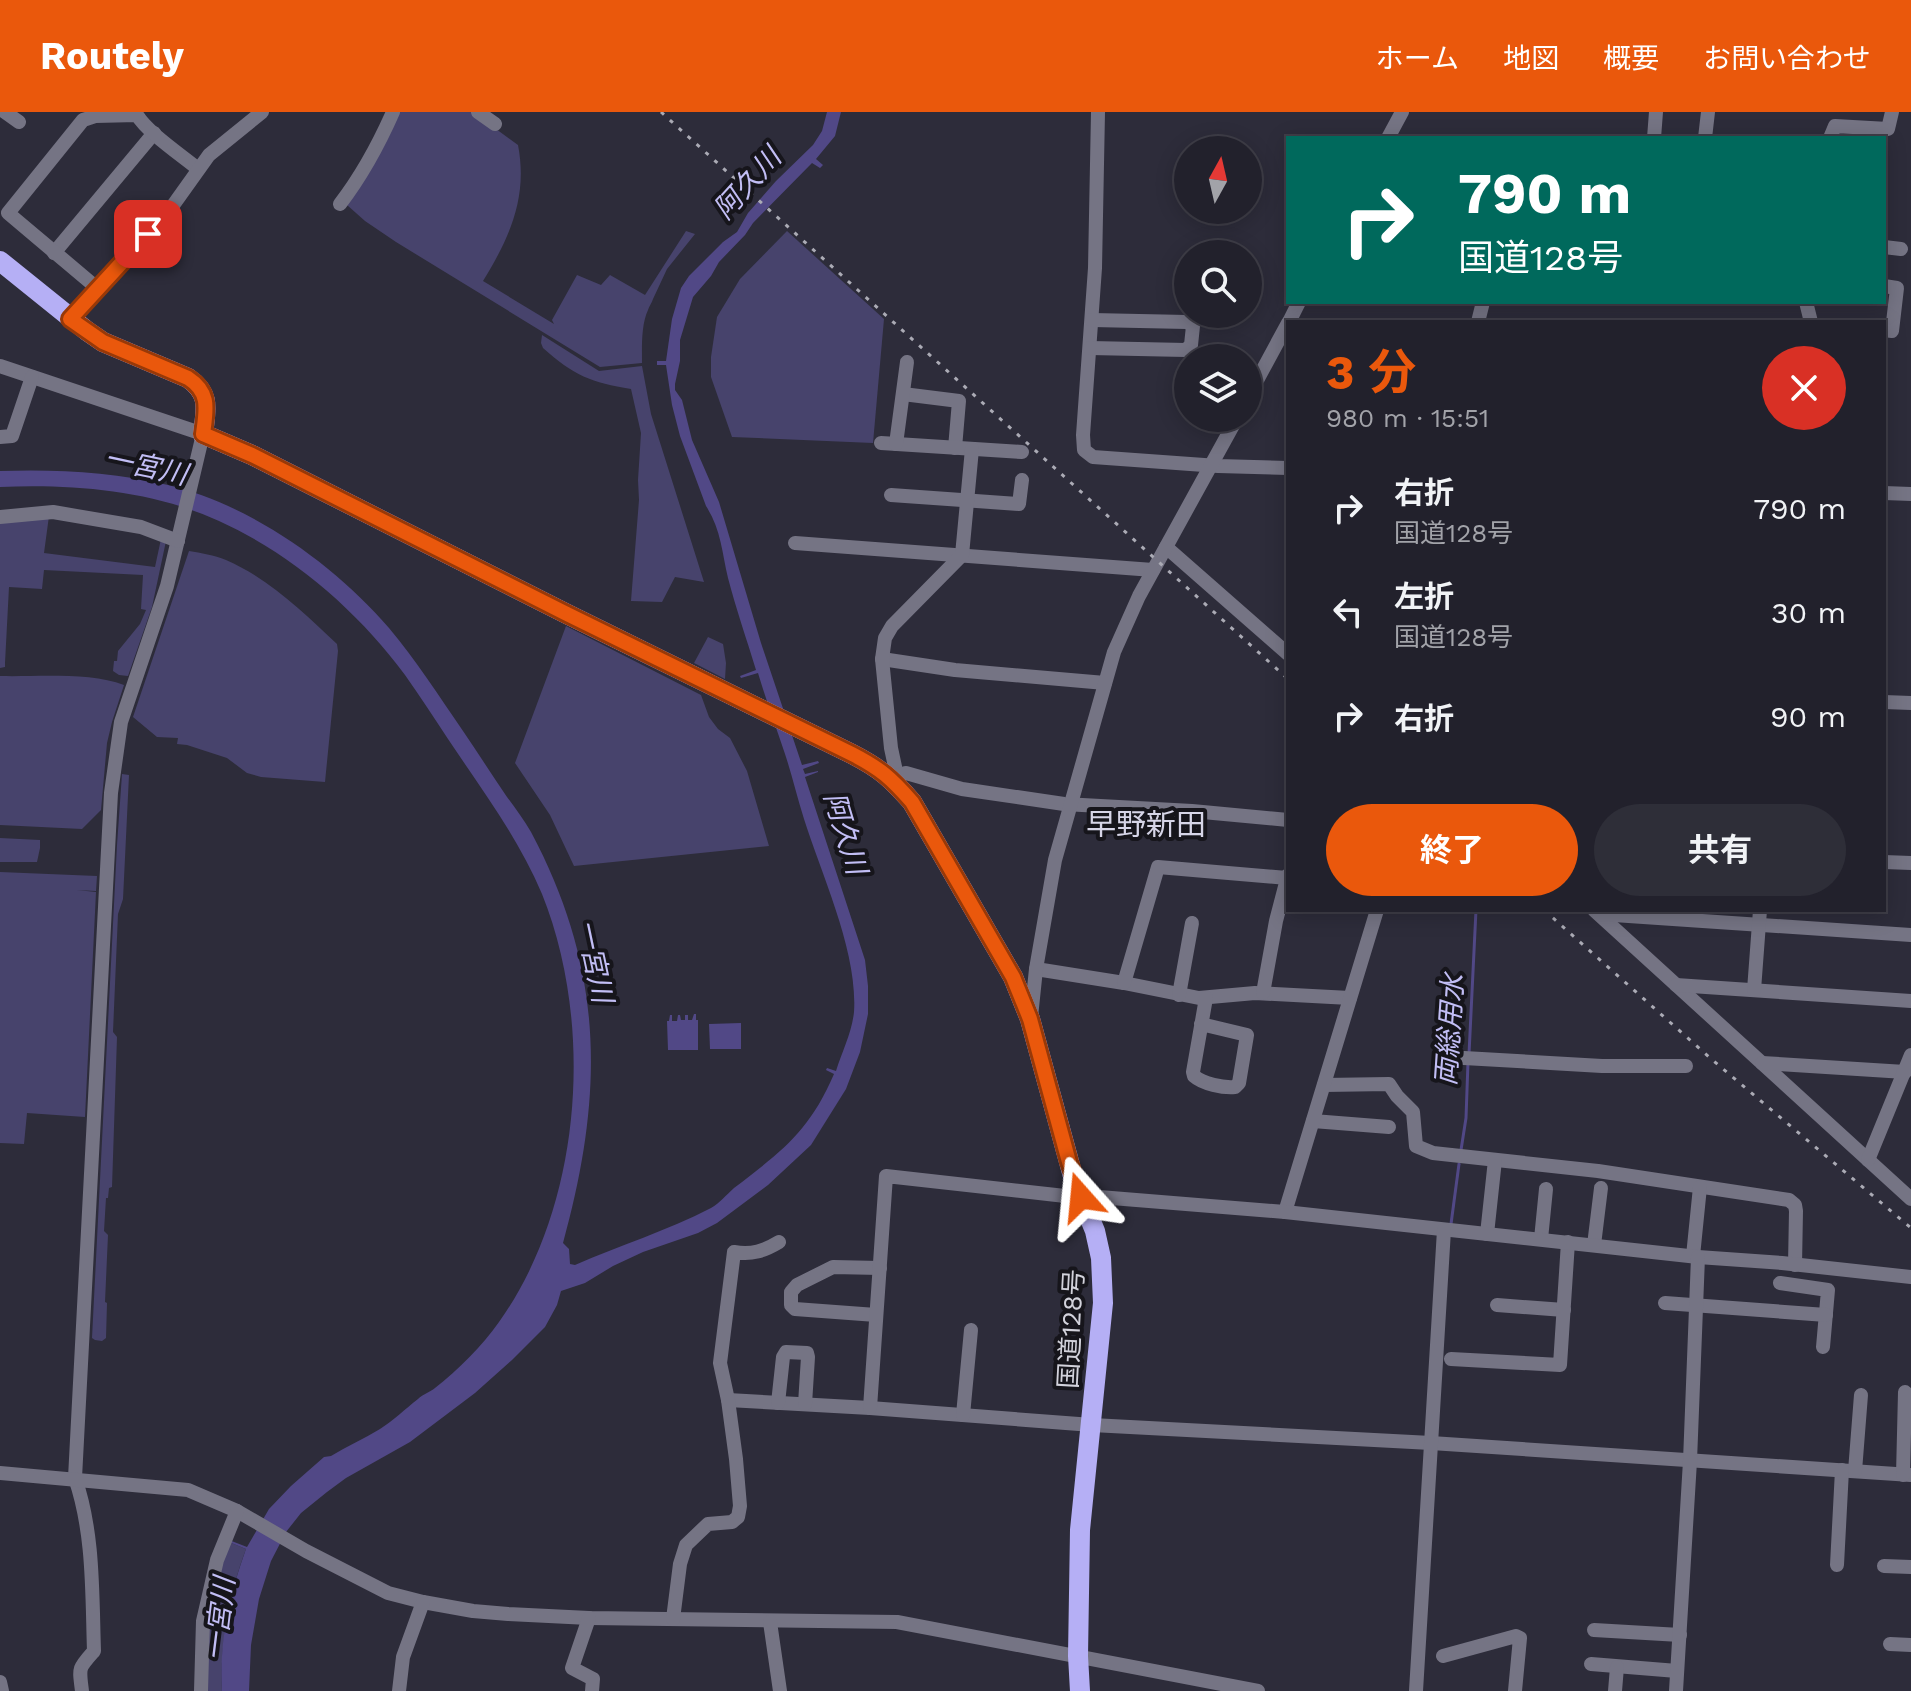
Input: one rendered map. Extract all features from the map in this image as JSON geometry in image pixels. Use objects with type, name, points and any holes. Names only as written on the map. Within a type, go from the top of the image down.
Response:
[{"type":"highway","points":[[0,261],[103,342],[188,378],[198,386],[206,404],[203,434]]},
{"type":"highway","name":"国道128号","points":[[203,434],[252,455],[877,767],[894,777],[912,802],[1013,977],[1030,1019],[1069,1162],[1095,1231],[1101,1258],[1103,1303],[1080,1530],[1080,1691]]},
{"type":"street","points":[[5,112],[19,122]]},
{"type":"street","points":[[70,319],[169,211],[209,155],[262,112]]},
{"type":"street","points":[[340,204],[362,175],[393,112]]},
{"type":"street","points":[[478,112],[495,124]]},
{"type":"street","points":[[1098,112],[1095,268],[1083,435],[1087,454],[1093,457],[1286,468]]},
{"type":"street","points":[[1389,136],[1402,112]]},
{"type":"street","points":[[1654,136],[1656,112]]},
{"type":"street","points":[[1705,136],[1708,112]]},
{"type":"street","points":[[1831,136],[1835,126],[1888,129],[1892,112]]},
{"type":"street","points":[[97,288],[8,213],[83,120],[95,116],[137,113],[154,133],[198,169]]},
{"type":"street","points":[[54,253],[154,133]]},
{"type":"street","points":[[1886,247],[1901,249]]},
{"type":"street","points":[[1886,286],[1897,288],[1892,331],[1886,330]]},
{"type":"street","points":[[1090,348],[1186,350],[1191,345],[1193,326],[1187,322],[1092,320]]},
{"type":"street","points":[[1262,371],[1286,326]]},
{"type":"street","points":[[896,444],[907,362]]},
{"type":"street","points":[[0,366],[203,434],[167,586],[121,722],[115,754],[75,1478],[91,1562],[94,1651],[83,1661],[80,1673],[82,1691]]},
{"type":"street","points":[[0,437],[12,436],[32,377]]},
{"type":"street","points":[[903,394],[959,401],[955,448]]},
{"type":"street","points":[[1030,1019],[1055,860],[1105,683],[1126,623],[1229,432]]},
{"type":"street","points":[[881,443],[1022,452]]},
{"type":"street","points":[[972,449],[962,555],[892,626],[885,638],[882,659],[894,777],[906,773],[962,789],[1070,804],[1286,820]]},
{"type":"street","points":[[891,495],[1019,504],[1022,480]]},
{"type":"street","points":[[1886,493],[1911,494]]},
{"type":"street","points":[[0,517],[53,512],[141,527],[179,539]]},
{"type":"street","points":[[795,543],[1153,570]]},
{"type":"street","points":[[1166,547],[1286,652]]},
{"type":"street","points":[[882,659],[955,670],[1105,683]]},
{"type":"street","points":[[1886,702],[1911,703]]},
{"type":"street","points":[[1886,862],[1911,863]]},
{"type":"street","points":[[1124,983],[1158,867],[1286,876]]},
{"type":"street","points":[[1263,993],[1284,903]]},
{"type":"street","points":[[1285,1212],[1376,912]]},
{"type":"street","points":[[1596,912],[1760,918],[1911,935]]},
{"type":"street","points":[[1596,912],[1911,1199]]},
{"type":"street","points":[[1754,990],[1760,918]]},
{"type":"street","points":[[1179,995],[1192,923]]},
{"type":"street","points":[[1036,969],[1206,998],[1263,993],[1350,998]]},
{"type":"street","points":[[1676,985],[1911,1001]]},
{"type":"street","points":[[1201,1024],[1247,1035],[1239,1083],[1235,1087],[1198,1080],[1194,1076],[1193,1072],[1201,1024],[1206,998]]},
{"type":"street","points":[[1868,1160],[1911,1055]]},
{"type":"street","points":[[1468,1058],[1602,1066],[1686,1066]]},
{"type":"street","points":[[1762,1063],[1905,1072]]},
{"type":"street","points":[[1324,1085],[1389,1084],[1413,1112],[1416,1146],[1433,1153],[1628,1175],[1789,1200],[1796,1211],[1789,1264],[1780,1283],[1777,1311]]},
{"type":"street","points":[[1313,1121],[1389,1127]]},
{"type":"street","points":[[1487,1234],[1495,1160]]},
{"type":"street","points":[[870,1408],[886,1176],[1081,1197],[1285,1212],[1911,1277]]},
{"type":"street","points":[[1676,1691],[1690,1461],[1700,1187]]},
{"type":"street","points":[[1594,1245],[1601,1188]]},
{"type":"street","points":[[1541,1239],[1546,1189]]},
{"type":"street","points":[[1416,1691],[1444,1230]]},
{"type":"street","points":[[673,1619],[680,1564],[686,1545],[708,1524],[732,1522],[738,1517],[740,1506],[728,1400],[720,1363],[728,1250],[759,1253],[779,1242]]},
{"type":"street","points":[[1451,1359],[1560,1365],[1568,1242]]},
{"type":"street","points":[[876,1315],[795,1309],[791,1305],[791,1292],[797,1285],[833,1267],[880,1268]]},
{"type":"street","points":[[1780,1283],[1828,1290],[1823,1347]]},
{"type":"street","points":[[1665,1303],[1826,1315]]},
{"type":"street","points":[[1497,1305],[1564,1310]]},
{"type":"street","points":[[963,1415],[971,1330]]},
{"type":"street","points":[[778,1403],[786,1352],[807,1353],[805,1404]]},
{"type":"street","points":[[728,1400],[1907,1475],[1905,1392]]},
{"type":"street","points":[[1837,1565],[1861,1395]]},
{"type":"street","points":[[0,1473],[188,1490],[238,1512],[388,1593],[473,1611],[589,1618],[897,1622],[1258,1691]]},
{"type":"street","points":[[201,1691],[203,1621],[217,1560],[238,1512]]},
{"type":"street","points":[[1884,1566],[1911,1567]]},
{"type":"street","points":[[399,1691],[403,1657],[423,1602]]},
{"type":"street","points":[[589,1618],[572,1668],[593,1679],[592,1691]]},
{"type":"street","points":[[770,1622],[780,1691]]},
{"type":"street","points":[[1594,1630],[1680,1635]]},
{"type":"street","points":[[1443,1656],[1516,1636],[1520,1638],[1515,1691]]},
{"type":"street","points":[[1890,1644],[1911,1645]]},
{"type":"street","points":[[1591,1664],[1677,1671]]},
{"type":"street","points":[[1615,1691],[1617,1667]]},
{"type":"street","points":[[0,1682],[2,1691]]},
{"type":"shaded area","points":[[399,112],[473,112],[518,145],[521,182],[514,216],[483,281],[554,324],[552,320],[577,275],[601,285],[610,275],[645,295],[686,231],[695,234],[667,269],[648,309],[643,329],[642,363],[600,367],[396,242],[347,205]]},
{"type":"shaded area","name":"一宮川","points":[[827,112],[841,112],[835,136],[816,159],[823,165],[820,168],[812,163],[753,223],[693,297],[680,340],[675,390],[682,400],[692,440],[719,502],[802,765],[819,763],[803,769],[805,774],[818,771],[805,777],[865,960],[868,986],[868,1014],[860,1052],[846,1089],[811,1145],[768,1185],[717,1223],[698,1233],[643,1252],[585,1283],[561,1291],[545,1327],[475,1393],[410,1442],[346,1478],[301,1513],[286,1532],[271,1561],[259,1599],[251,1645],[249,1691],[222,1691],[226,1619],[246,1549],[229,1540],[247,1547],[269,1509],[324,1457],[380,1429],[452,1373],[499,1322],[527,1276],[548,1225],[563,1170],[572,1114],[574,1057],[569,1000],[559,946],[542,894],[522,853],[405,675],[345,607],[298,567],[219,521],[166,502],[111,491],[0,487],[0,471],[105,474],[199,494],[260,522],[289,540],[343,581],[389,628],[427,678],[531,832],[555,883],[573,934],[584,984],[590,1034],[590,1084],[586,1135],[563,1243],[569,1249],[570,1264],[575,1265],[678,1224],[717,1204],[780,1151],[804,1126],[834,1074],[827,1068],[836,1071],[854,1012],[854,989],[845,940],[758,673],[740,676],[756,670],[731,590],[718,532],[680,436],[666,365],[657,365],[657,361],[666,361],[672,319],[681,288],[689,276],[737,232],[748,213],[813,145],[822,131]]},
{"type":"shaded area","points":[[787,231],[884,319],[873,443],[732,437],[711,377],[717,317],[740,279]]},
{"type":"shaded area","points":[[542,335],[599,371],[642,366],[651,414],[704,582],[675,577],[662,602],[631,601],[641,433],[631,389],[594,381],[564,365],[543,348]]},
{"type":"shaded area","points":[[49,516],[44,553],[155,567],[161,539],[166,541],[152,607],[128,676],[113,671],[114,661],[117,661],[118,651],[140,624],[146,610],[141,609],[143,575],[44,570],[42,589],[9,587],[5,667],[0,668],[0,521]]},
{"type":"shaded area","points":[[189,551],[221,558],[256,576],[285,597],[337,644],[325,782],[247,773],[227,758],[177,744],[178,738],[157,737],[133,717]]},
{"type":"shaded area","points":[[566,626],[701,695],[709,717],[730,738],[747,771],[769,846],[574,866],[550,815],[515,763]]},
{"type":"shaded area","points":[[708,637],[723,644],[725,679],[694,663]]},
{"type":"shaded area","points":[[0,676],[95,678],[124,685],[107,743],[101,810],[82,829],[0,825]]},
{"type":"shaded area","points":[[122,774],[129,775],[123,899],[118,914],[113,1032],[117,1037],[112,1187],[106,1198],[107,1303],[106,1338],[102,1341],[92,1338]]},
{"type":"shaded area","points":[[0,838],[40,840],[37,862],[0,862]]},
{"type":"shaded area","points":[[0,872],[97,876],[96,891],[77,890],[96,892],[85,1117],[27,1113],[24,1144],[0,1143]]},
{"type":"shaded area","points":[[694,1014],[698,1020],[698,1050],[668,1050],[667,1021],[670,1015],[672,1021],[677,1021],[678,1015],[681,1020],[688,1015],[688,1020],[692,1020]]},
{"type":"shaded area","points":[[741,1023],[741,1049],[710,1049],[709,1024]]},
{"type":"shaded area","points":[[229,1542],[246,1549],[227,1619],[222,1691],[204,1691],[208,1607]]},
{"type":"waterway","name":"両総用水","points":[[1469,1054],[1476,912]]},
{"type":"waterway","name":"両総用水","points":[[1461,1150],[1466,1118],[1468,1062]]},
{"type":"waterway","name":"両総用水","points":[[1451,1224],[1459,1164]]},
{"type":"railway","points":[[661,112],[1286,677]]},
{"type":"railway","points":[[1546,912],[1709,1057],[1911,1228]]},
{"type":"district","name":"早野新田","points":[[1146,825]]},
{"type":"route","points":[[148,234],[70,319],[103,342],[188,378],[198,386],[206,404],[203,434],[252,455],[852,754],[891,778],[912,802],[1013,977],[1030,1019],[1081,1197]]},
{"type":"water label","name":"阿久川","points":[[747,183]]},
{"type":"water label","name":"阿久川","points":[[846,833]]}]
